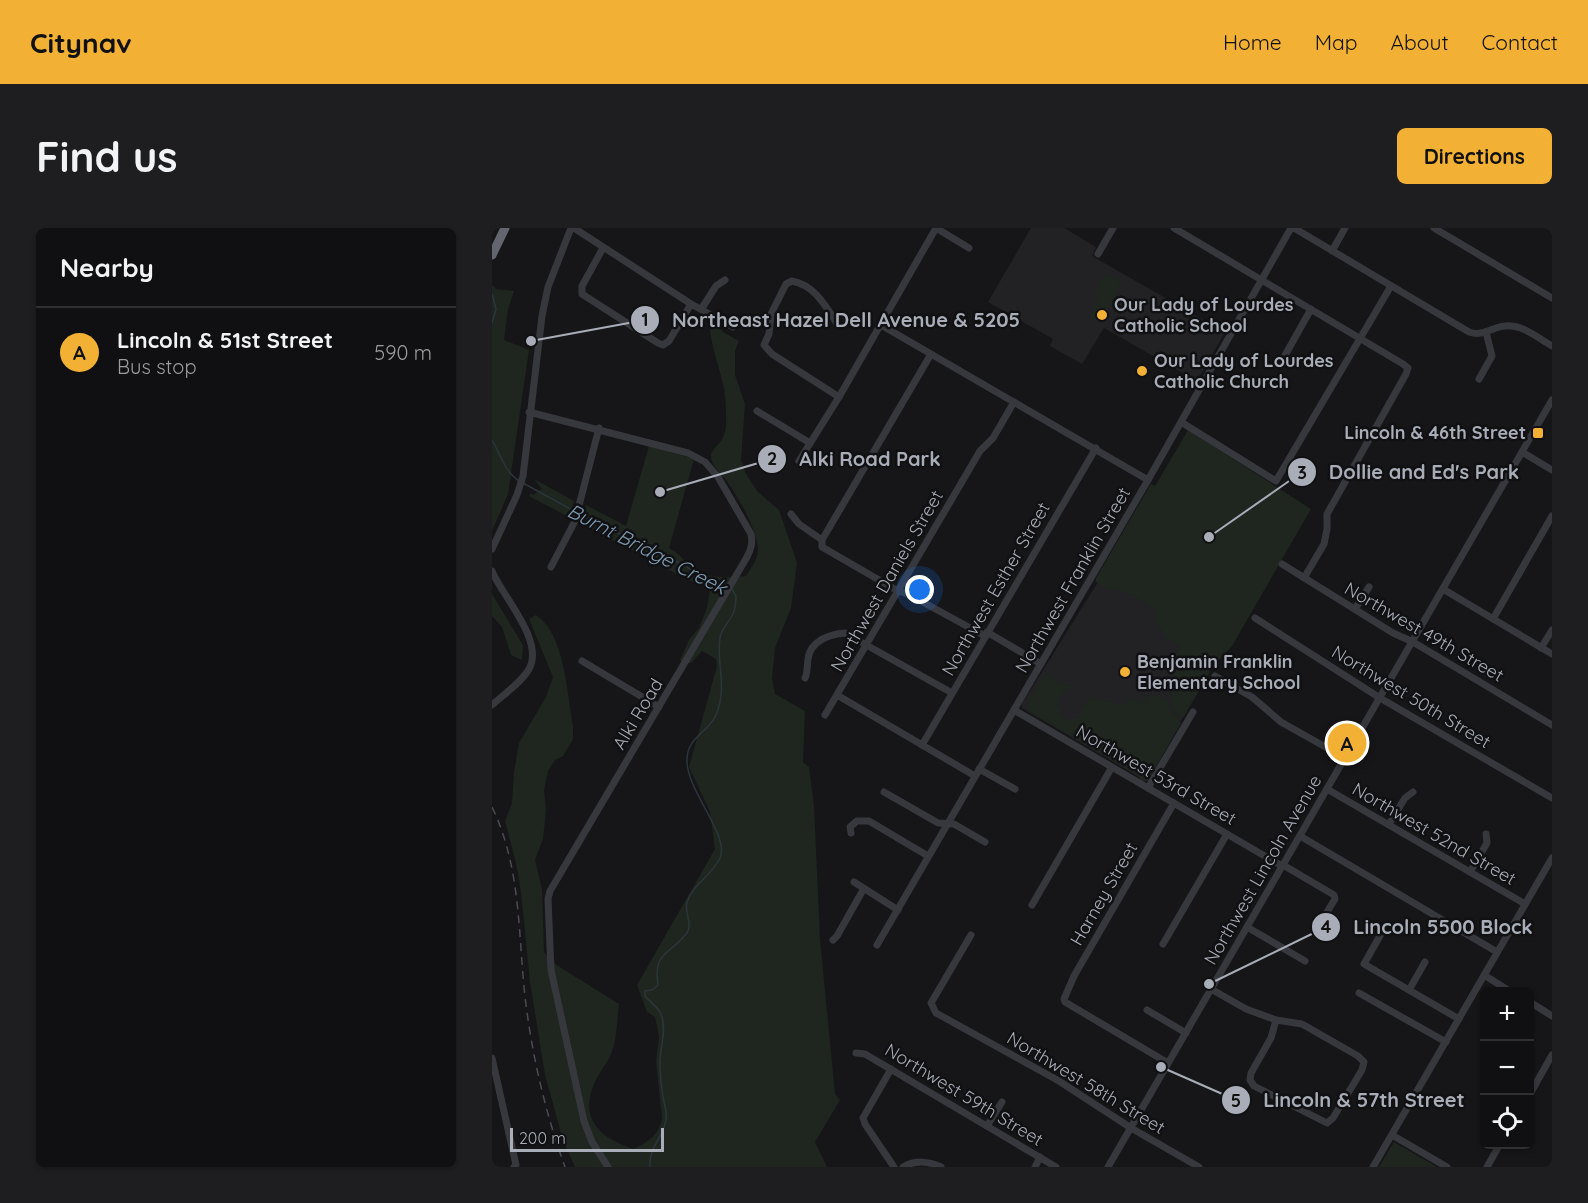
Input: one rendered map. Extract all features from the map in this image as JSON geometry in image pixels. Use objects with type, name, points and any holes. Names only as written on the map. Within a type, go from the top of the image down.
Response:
[{"type":"highway","points":[[492,255],[505,228]]},
{"type":"street","points":[[492,549],[518,495],[523,476],[542,316],[548,287],[572,228],[691,304],[733,327]]},
{"type":"street","points":[[799,461],[839,397],[936,228],[969,248]]},
{"type":"street","points":[[1098,254],[1113,228]]},
{"type":"street","points":[[1174,228],[1408,368],[1328,513],[1324,544],[1304,578]]},
{"type":"street","points":[[1293,228],[1469,332],[1476,334],[1502,326],[1513,326],[1522,328],[1552,346]]},
{"type":"street","name":"Northwest Franklin Street","points":[[877,945],[1293,228]]},
{"type":"street","points":[[1332,250],[1346,228]]},
{"type":"street","points":[[1434,228],[1552,298]]},
{"type":"street","points":[[603,248],[581,291],[585,296],[658,343],[664,344],[669,341],[691,304]]},
{"type":"street","points":[[702,308],[716,286],[725,280]]},
{"type":"street","points":[[836,322],[814,292],[792,281],[786,284],[771,314],[770,334],[764,345],[771,354],[839,397]]},
{"type":"street","points":[[1181,422],[1276,481],[1391,286]]},
{"type":"street","points":[[1283,359],[1311,309]]},
{"type":"street","points":[[880,325],[1148,480]]},
{"type":"street","points":[[1479,379],[1492,356],[1486,332]]},
{"type":"street","points":[[931,354],[822,540],[822,547],[898,591],[908,594],[1041,664]]},
{"type":"street","name":"Northwest Lincoln Avenue","points":[[1108,1167],[1552,400]]},
{"type":"street","name":"Northwest Daniels Street","points":[[825,715],[981,451],[993,438],[1014,402]]},
{"type":"street","points":[[757,411],[810,443]]},
{"type":"street","name":"Alki Road","points":[[529,412],[599,428],[697,457],[712,470],[751,534],[752,540],[747,557],[732,584],[548,899],[551,970],[584,1120],[592,1142],[608,1167]]},
{"type":"street","points":[[551,567],[575,521],[599,428]]},
{"type":"street","name":"Northwest Esther Street","points":[[922,745],[1096,448]]},
{"type":"street","points":[[1522,452],[1552,470]]},
{"type":"street","points":[[791,514],[799,524],[822,540]]},
{"type":"street","points":[[1492,619],[1552,516]]},
{"type":"street","name":"Northwest 49th Street","points":[[1282,564],[1393,633],[1413,642],[1552,725]]},
{"type":"street","points":[[492,571],[497,584],[524,626],[531,642],[533,656],[528,670],[492,705]]},
{"type":"street","points":[[1355,609],[1369,587]]},
{"type":"street","points":[[1443,590],[1552,654]]},
{"type":"street","name":"Northwest 50th Street","points":[[1255,618],[1380,698],[1552,798]]},
{"type":"street","points":[[1541,648],[1552,630]]},
{"type":"street","points":[[805,678],[809,653],[816,643],[845,633],[952,693]]},
{"type":"street","points":[[582,661],[659,707]]},
{"type":"street","points":[[1215,676],[1252,697],[1281,722],[1345,758]]},
{"type":"street","points":[[837,695],[922,745],[1015,789]]},
{"type":"street","name":"Northwest 53rd Street","points":[[1014,710],[1334,895],[1335,899],[1322,920]]},
{"type":"street","points":[[1148,788],[1193,712]]},
{"type":"street","points":[[1032,905],[1112,767]]},
{"type":"street","name":"Northwest 52nd Street","points":[[1327,789],[1525,904]]},
{"type":"street","points":[[884,792],[938,823],[954,824],[985,842]]},
{"type":"street","points":[[1389,824],[1405,798],[1413,792]]},
{"type":"street","name":"Harney Street","points":[[1168,1063],[1065,1002],[1064,999],[1071,982],[1174,803]]},
{"type":"street","points":[[851,833],[850,826],[853,823],[865,820],[928,856]]},
{"type":"street","points":[[1163,944],[1227,834]]},
{"type":"street","points":[[1470,872],[1487,843],[1486,834]]},
{"type":"street","points":[[1300,836],[1497,952]]},
{"type":"street","points":[[1373,1167],[1551,862]]},
{"type":"street","points":[[854,882],[897,910]]},
{"type":"street","points":[[833,940],[863,890]]},
{"type":"street","points":[[1248,927],[1305,961]]},
{"type":"street","points":[[1381,934],[1364,964],[1459,1019]]},
{"type":"street","name":"Northwest 58th Street","points":[[971,935],[932,1003],[936,1014],[1059,1081],[1131,1128],[1199,1167]]},
{"type":"street","points":[[1409,990],[1425,962]]},
{"type":"street","points":[[1484,975],[1503,987]]},
{"type":"street","points":[[1211,989],[1246,1009],[1276,1020],[1302,1024],[1358,1056],[1364,1062],[1362,1070],[1333,1118],[1327,1123],[1254,1086],[1250,1080],[1251,1073],[1271,1038],[1276,1020]]},
{"type":"street","points":[[1359,993],[1446,1042]]},
{"type":"street","points":[[1534,1005],[1552,1016]]},
{"type":"street","points":[[1147,1010],[1186,1033]]},
{"type":"street","name":"Northwest 59th Street","points":[[856,1053],[865,1054],[1056,1167]]},
{"type":"street","points":[[1534,1087],[1552,1055]]},
{"type":"street","points":[[492,1064],[516,1164],[514,1167]]},
{"type":"street","points":[[891,1069],[863,1118],[894,1167]]},
{"type":"street","points":[[987,1126],[1002,1102]]},
{"type":"street","points":[[1392,1135],[1447,1167]]},
{"type":"street","points":[[1487,1167],[1497,1149]]},
{"type":"street","points":[[1035,1167],[1040,1157]]},
{"type":"street","points":[[903,1167],[919,1162],[929,1162],[941,1167]]},
{"type":"shaded area","name":"Our Lady of Lourdes Catholic School","points":[[1031,228],[1064,228],[1096,247],[1092,256],[1225,332],[1197,381],[1104,328],[1082,364],[1050,346],[1053,339],[988,302]]},
{"type":"shaded area","points":[[1108,274],[1119,280],[1120,286],[1101,320],[1098,321],[1090,317],[1090,314],[1097,301],[1095,292],[1105,275]]},
{"type":"shaded area","points":[[492,285],[496,289],[514,291],[508,309],[504,340],[529,350],[508,494],[492,531]]},
{"type":"shaded area","points":[[709,317],[723,332],[739,341],[735,351],[735,375],[745,404],[741,460],[745,472],[757,491],[779,510],[797,563],[791,608],[775,648],[772,678],[775,694],[805,711],[803,762],[809,767],[814,806],[820,939],[835,1094],[840,1100],[815,1142],[827,1167],[575,1167],[563,1140],[545,1075],[530,982],[521,892],[505,821],[512,803],[519,743],[546,697],[553,677],[529,619],[536,615],[546,624],[559,650],[573,726],[573,739],[563,756],[555,760],[548,771],[544,790],[546,810],[543,839],[535,860],[542,889],[544,952],[555,964],[619,1004],[613,1048],[595,1082],[590,1095],[589,1107],[595,1125],[602,1133],[634,1149],[653,1137],[662,1118],[656,1061],[659,1037],[655,1017],[647,1012],[637,985],[715,849],[710,812],[689,767],[717,666],[716,659],[702,651],[691,663],[682,663],[680,660],[689,640],[699,628],[707,608],[710,589],[688,580],[529,496],[542,489],[534,479],[574,501],[572,511],[583,516],[586,505],[626,526],[649,446],[694,459],[669,548],[703,574],[725,577],[746,576],[758,554],[755,533],[741,504],[711,460],[713,450],[722,440],[726,429],[726,412],[724,388],[712,343]]},
{"type":"shaded area","points":[[1188,430],[1311,509],[1232,646],[1214,665],[1183,718],[1177,714],[1171,704],[1171,693],[1176,675],[1171,668],[1180,645],[1166,639],[1154,618],[1154,609],[1131,594],[1105,588],[1096,582],[1096,578],[1151,484],[1155,486]]},
{"type":"shaded area","name":"Benjamin Franklin Elementary School","points":[[1108,566],[1226,640],[1148,779],[1144,780],[1022,708],[1022,704]]},
{"type":"shaded area","points":[[492,594],[523,645],[522,660],[511,655],[502,627],[492,616]]},
{"type":"shaded area","points":[[1045,674],[1060,683],[1071,685],[1070,689],[1066,688],[1056,706],[1059,708],[1059,715],[1068,721],[1077,718],[1090,697],[1122,705],[1128,701],[1131,690],[1133,690],[1129,699],[1143,703],[1145,697],[1147,698],[1143,709],[1149,694],[1168,700],[1171,711],[1181,723],[1148,781],[1141,781],[1138,776],[1027,709],[1029,699]]},
{"type":"shaded area","points":[[1394,1142],[1437,1167],[1379,1167]]},
{"type":"waterway","name":"Burnt Bridge Creek","points":[[492,294],[496,309],[492,323]]},
{"type":"waterway","name":"Burnt Bridge Creek","points":[[492,440],[506,468],[519,481]]},
{"type":"waterway","name":"Burnt Bridge Creek","points":[[523,483],[574,511]]},
{"type":"waterway","name":"Burnt Bridge Creek","points":[[579,514],[727,587]]},
{"type":"waterway","name":"Burnt Bridge Creek","points":[[650,1167],[651,1154],[663,1130],[666,1114],[660,1068],[663,1022],[659,1011],[645,996],[645,991],[652,990],[658,985],[657,974],[660,959],[689,930],[687,902],[720,858],[719,837],[693,785],[687,760],[690,746],[712,721],[719,704],[721,695],[720,638],[734,610],[736,596],[732,589]]},
{"type":"railway","points":[[492,807],[501,830],[513,876],[525,997],[535,1062],[545,1104],[565,1167]]},
{"type":"place","name":"Our Lady of Lourdes Catholic School","points":[[1102,315]]},
{"type":"place","name":"Northeast Hazel Dell Avenue & 5205","points":[[531,341]]},
{"type":"place","name":"Our Lady of Lourdes Catholic Church","points":[[1142,371]]},
{"type":"place","name":"Lincoln & 46th Street","points":[[1538,433]]},
{"type":"place","name":"Alki Road Park","points":[[660,492]]},
{"type":"place","name":"Dollie and Ed's Park","points":[[1209,537]]},
{"type":"place","name":"Benjamin Franklin Elementary School","points":[[1125,672]]},
{"type":"place","name":"Lincoln & 51st Street","points":[[1347,743]]},
{"type":"place","name":"Lincoln 5500 Block","points":[[1209,984]]},
{"type":"place","name":"Lincoln & 57th Street","points":[[1161,1067]]}]
